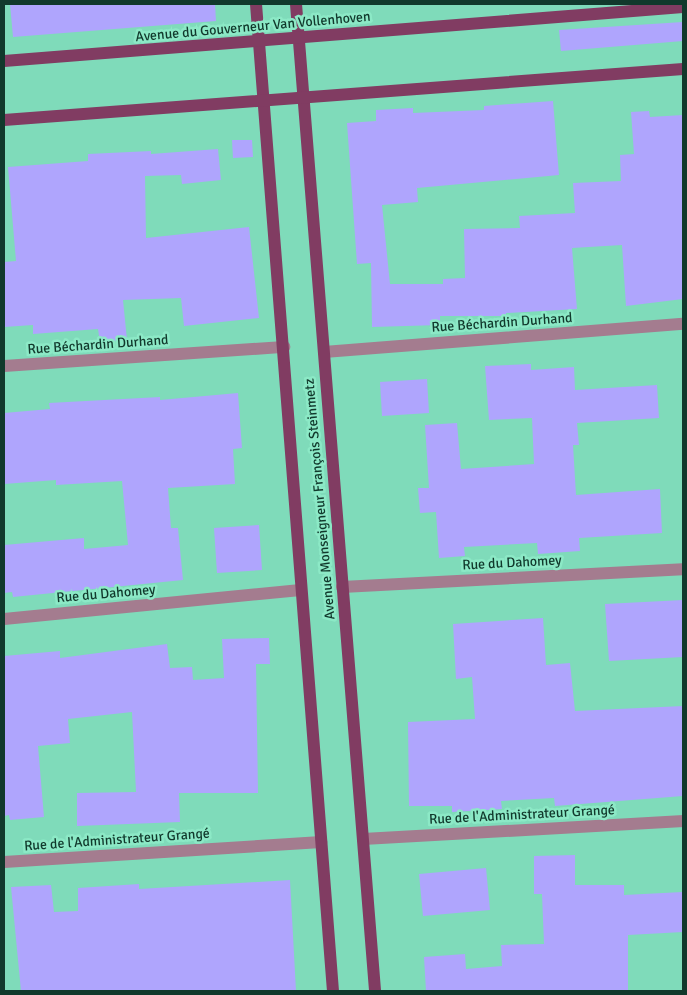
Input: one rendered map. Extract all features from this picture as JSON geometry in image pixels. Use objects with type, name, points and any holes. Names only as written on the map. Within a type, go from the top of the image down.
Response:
[{"type":"main road","name":"Avenue Monseigneur François Steinmetz","points":[[256,4],[333,991]]},
{"type":"main road","name":"Avenue Monseigneur François Steinmetz","points":[[296,4],[375,991]]},
{"type":"main road","name":"Avenue du Gouverneur Van Vollenhoven","points":[[4,61],[683,7]]},
{"type":"main road","points":[[4,120],[263,98],[683,69]]},
{"type":"street","name":"Rue Béchardin Durhand","points":[[324,352],[683,324]]},
{"type":"street","name":"Rue Béchardin Durhand","points":[[4,366],[284,347]]},
{"type":"street","name":"Rue du Dahomey","points":[[342,588],[683,569]]},
{"type":"street","name":"Rue du Dahomey","points":[[4,619],[301,590]]},
{"type":"street","name":"Rue de l'Administrateur Grangé","points":[[363,838],[683,821]]},
{"type":"street","name":"Rue de l'Administrateur Grangé","points":[[4,862],[322,842]]},
{"type":"building","points":[[10,4],[215,4],[216,21],[13,37]]},
{"type":"building","points":[[683,22],[683,41],[561,51],[559,30]]},
{"type":"building","points":[[553,101],[559,175],[417,188],[418,202],[382,205],[390,284],[443,284],[443,279],[465,278],[464,229],[520,228],[519,216],[575,213],[573,183],[621,181],[620,155],[634,154],[631,112],[649,111],[650,117],[683,115],[683,299],[626,306],[622,245],[572,248],[577,309],[506,313],[506,316],[440,316],[440,325],[372,327],[371,263],[357,264],[347,123],[376,121],[376,110],[413,108],[413,113],[484,110],[484,106]]},
{"type":"building","points":[[232,140],[252,140],[253,157],[233,158]]},
{"type":"building","points":[[218,149],[221,180],[182,184],[181,175],[145,176],[146,238],[249,227],[259,318],[184,326],[181,298],[123,300],[127,340],[100,342],[98,329],[33,334],[33,325],[4,327],[4,262],[16,261],[8,167],[88,161],[88,154],[151,151],[151,154]]},
{"type":"building","points":[[531,364],[531,370],[574,367],[575,390],[657,385],[659,418],[577,423],[579,445],[573,445],[576,495],[660,489],[662,533],[579,538],[580,551],[538,554],[537,543],[464,547],[465,556],[439,558],[436,512],[420,513],[418,488],[429,488],[425,425],[457,423],[461,469],[534,464],[532,418],[489,420],[485,366]]},
{"type":"building","points":[[427,379],[429,413],[382,416],[380,382]]},
{"type":"building","points":[[238,393],[242,448],[233,449],[235,484],[168,488],[171,528],[178,528],[183,580],[13,597],[12,592],[4,593],[4,545],[84,538],[84,549],[128,545],[122,481],[56,485],[56,480],[4,484],[4,413],[50,409],[49,403],[160,397],[160,400]]},
{"type":"building","points":[[259,525],[262,570],[217,573],[214,528]]},
{"type":"building","points":[[683,600],[683,657],[609,661],[605,604]]},
{"type":"building","points":[[543,618],[546,665],[570,663],[575,711],[683,706],[683,796],[555,806],[554,798],[501,801],[502,809],[452,812],[452,806],[409,806],[408,722],[475,719],[472,677],[456,679],[453,624]]},
{"type":"building","points":[[269,638],[270,664],[256,664],[258,793],[179,793],[180,822],[77,826],[77,793],[136,792],[132,712],[68,719],[70,743],[38,746],[44,817],[10,820],[9,815],[4,816],[4,656],[60,651],[60,658],[167,644],[170,668],[192,667],[193,680],[224,678],[222,639]]},
{"type":"building","points":[[575,855],[575,885],[624,885],[624,895],[683,892],[683,932],[628,935],[628,991],[426,991],[424,957],[465,954],[466,969],[502,966],[501,945],[544,944],[542,894],[534,894],[534,856]]},
{"type":"building","points":[[486,868],[490,910],[423,916],[419,874]]},
{"type":"building","points":[[290,880],[296,991],[21,991],[11,887],[51,885],[54,912],[78,911],[78,888],[139,884],[139,889]]}]
